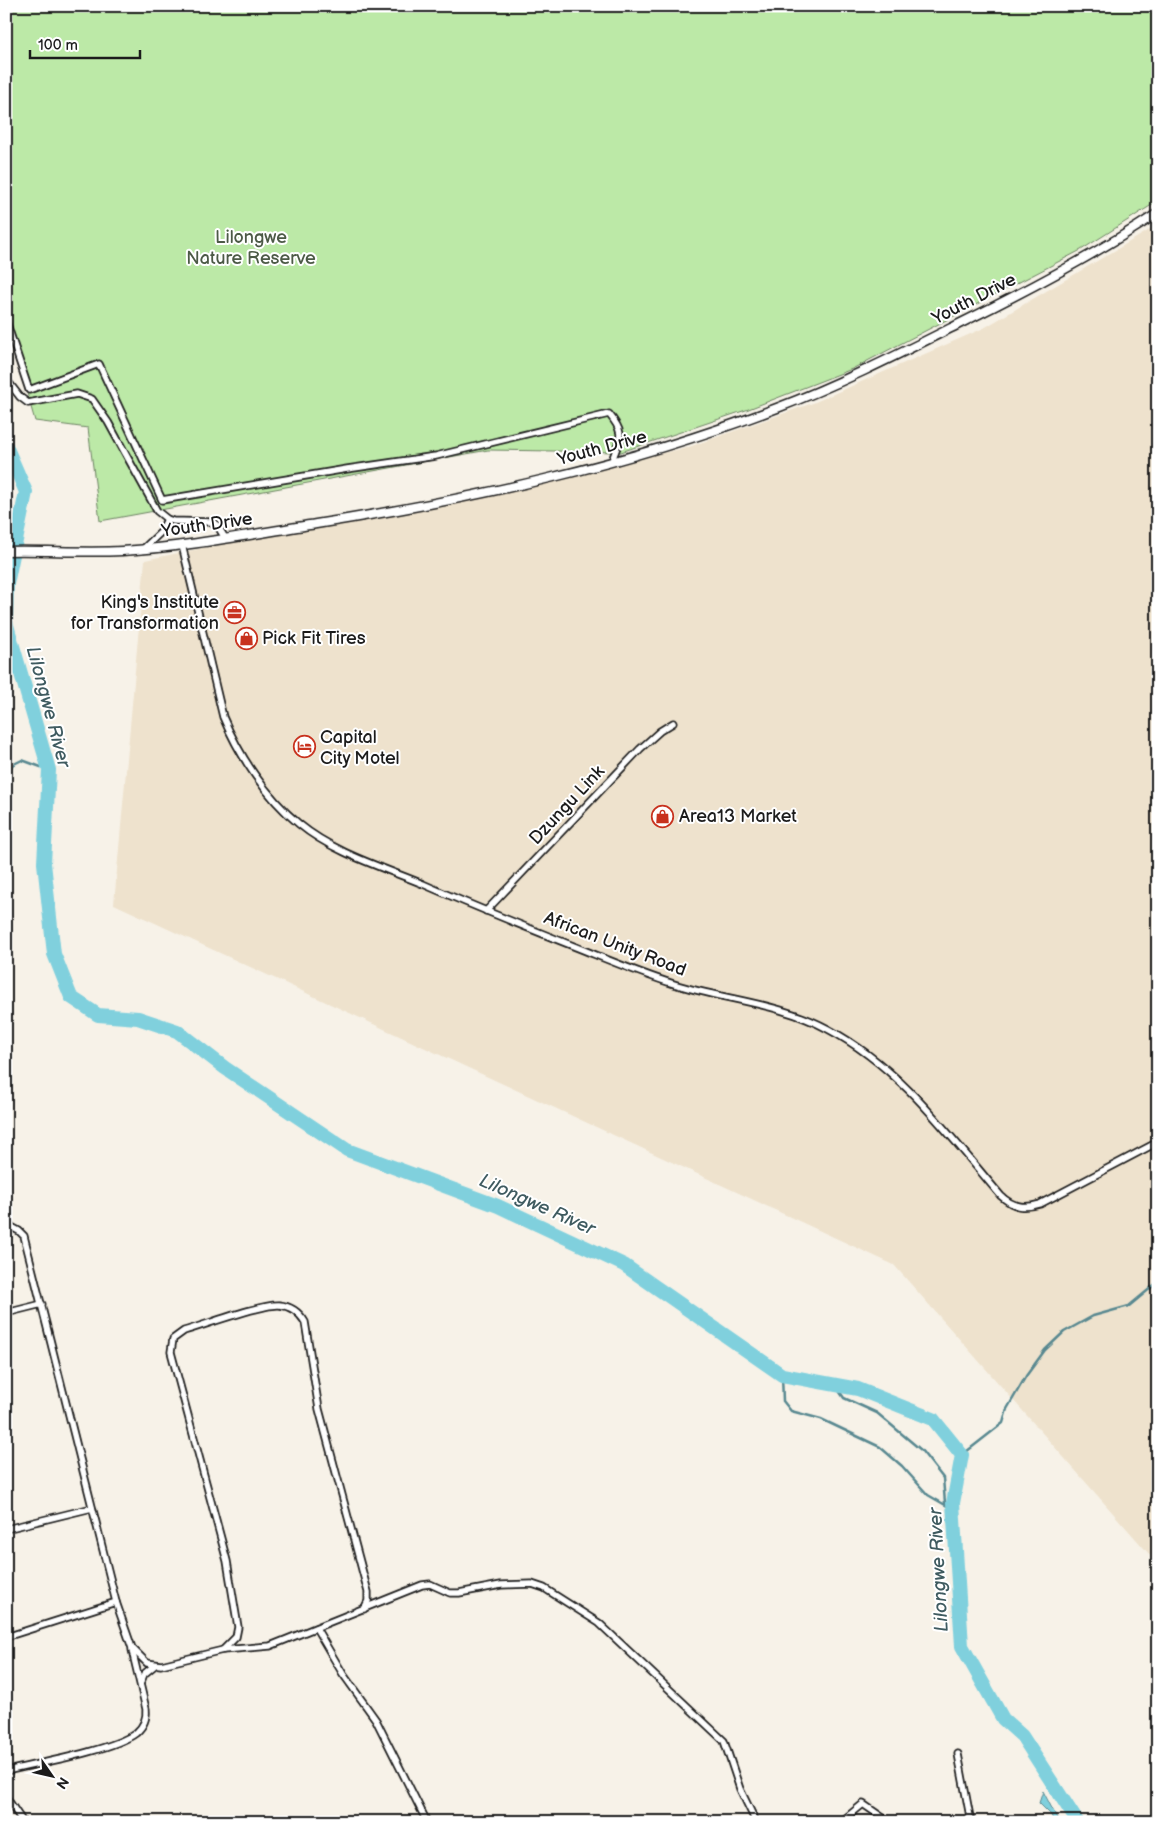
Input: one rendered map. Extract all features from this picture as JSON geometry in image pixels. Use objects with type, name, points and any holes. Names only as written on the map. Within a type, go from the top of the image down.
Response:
[{"type":"street","name":"Youth Drive","points":[[6,551],[99,552],[143,549],[225,538],[456,501],[612,461],[711,431],[831,386],[1011,298],[1116,240],[1158,213]]},
{"type":"street","points":[[6,322],[29,390],[99,364],[162,500],[436,456],[609,414],[621,433],[621,441],[612,461]]},
{"type":"street","points":[[6,379],[20,397],[28,403],[77,394],[92,399],[108,422],[152,504],[167,519],[212,522],[221,529],[225,538]]},
{"type":"street","points":[[143,549],[161,532],[167,519]]},
{"type":"street","name":"African Unity Road","points":[[182,544],[224,717],[238,749],[278,802],[299,824],[329,844],[486,911],[651,977],[698,991],[793,1014],[828,1028],[868,1054],[900,1081],[1001,1196],[1013,1205],[1026,1207],[1040,1204],[1158,1142]]},
{"type":"street","name":"Dzungu Link","points":[[486,911],[640,749],[660,730],[673,723]]},
{"type":"street","points":[[6,1224],[24,1236],[116,1602],[132,1648],[146,1716],[141,1728],[135,1734],[117,1742],[6,1771]]},
{"type":"street","points":[[6,1313],[42,1304]]},
{"type":"street","points":[[223,1650],[236,1637],[238,1627],[227,1561],[171,1352],[173,1339],[184,1330],[272,1306],[288,1307],[300,1315],[304,1322],[319,1409],[368,1592],[368,1601],[364,1609]]},
{"type":"street","points":[[6,1529],[92,1508]]},
{"type":"street","points":[[132,1648],[147,1663],[155,1665],[223,1650],[270,1646],[422,1585],[430,1584],[450,1593],[459,1593],[501,1585],[532,1584],[544,1588],[600,1623],[724,1741],[740,1789],[756,1822]]},
{"type":"street","points":[[6,1637],[116,1602]]},
{"type":"street","points":[[316,1628],[343,1674],[376,1720],[427,1822]]},
{"type":"street","points":[[140,1688],[144,1674],[155,1665]]},
{"type":"street","points":[[958,1754],[971,1822]]},
{"type":"street","points":[[6,1797],[23,1822]]},
{"type":"street","points":[[841,1822],[863,1804],[889,1822]]},
{"type":"shaded area","points":[[1158,225],[1158,1569],[1150,1555],[894,1265],[114,904],[145,560],[686,448],[813,403],[984,328]]},
{"type":"green space","name":"Lilongwe Nature Reserve","points":[[6,6],[1158,6],[1158,201],[1081,250],[852,369],[746,410],[621,452],[488,450],[100,521],[88,428],[35,421],[6,319]]},
{"type":"water","points":[[1043,1791],[1059,1822],[1054,1822],[1051,1815],[1039,1803]]},
{"type":"waterway","name":"Lilongwe River","points":[[6,446],[26,492],[7,584],[6,616]]},
{"type":"waterway","name":"Lilongwe River","points":[[6,622],[49,770],[44,863],[54,954],[71,997],[98,1015],[138,1018],[177,1031],[225,1068],[347,1150],[498,1206],[624,1265],[782,1375],[858,1389],[933,1419],[962,1455],[953,1503],[962,1646],[1003,1719],[1022,1736],[1075,1818],[1075,1822]]},
{"type":"waterway","points":[[6,778],[12,765],[22,760],[49,770]]},
{"type":"waterway","points":[[962,1455],[1003,1423],[1007,1409],[1026,1376],[1045,1350],[1064,1332],[1093,1316],[1129,1306],[1158,1282]]},
{"type":"waterway","points":[[782,1375],[783,1401],[791,1411],[821,1419],[880,1447],[902,1466],[928,1495],[954,1510]]},
{"type":"waterway","points":[[835,1385],[844,1398],[877,1413],[921,1450],[943,1478],[945,1503]]},
{"type":"place","name":"King's Institute for Transformation","points":[[235,612]]},
{"type":"place","name":"Pick Fit Tires","points":[[246,638]]},
{"type":"place","name":"Capital City Motel","points":[[304,747]]},
{"type":"place","name":"Area13 Market","points":[[663,816]]}]
